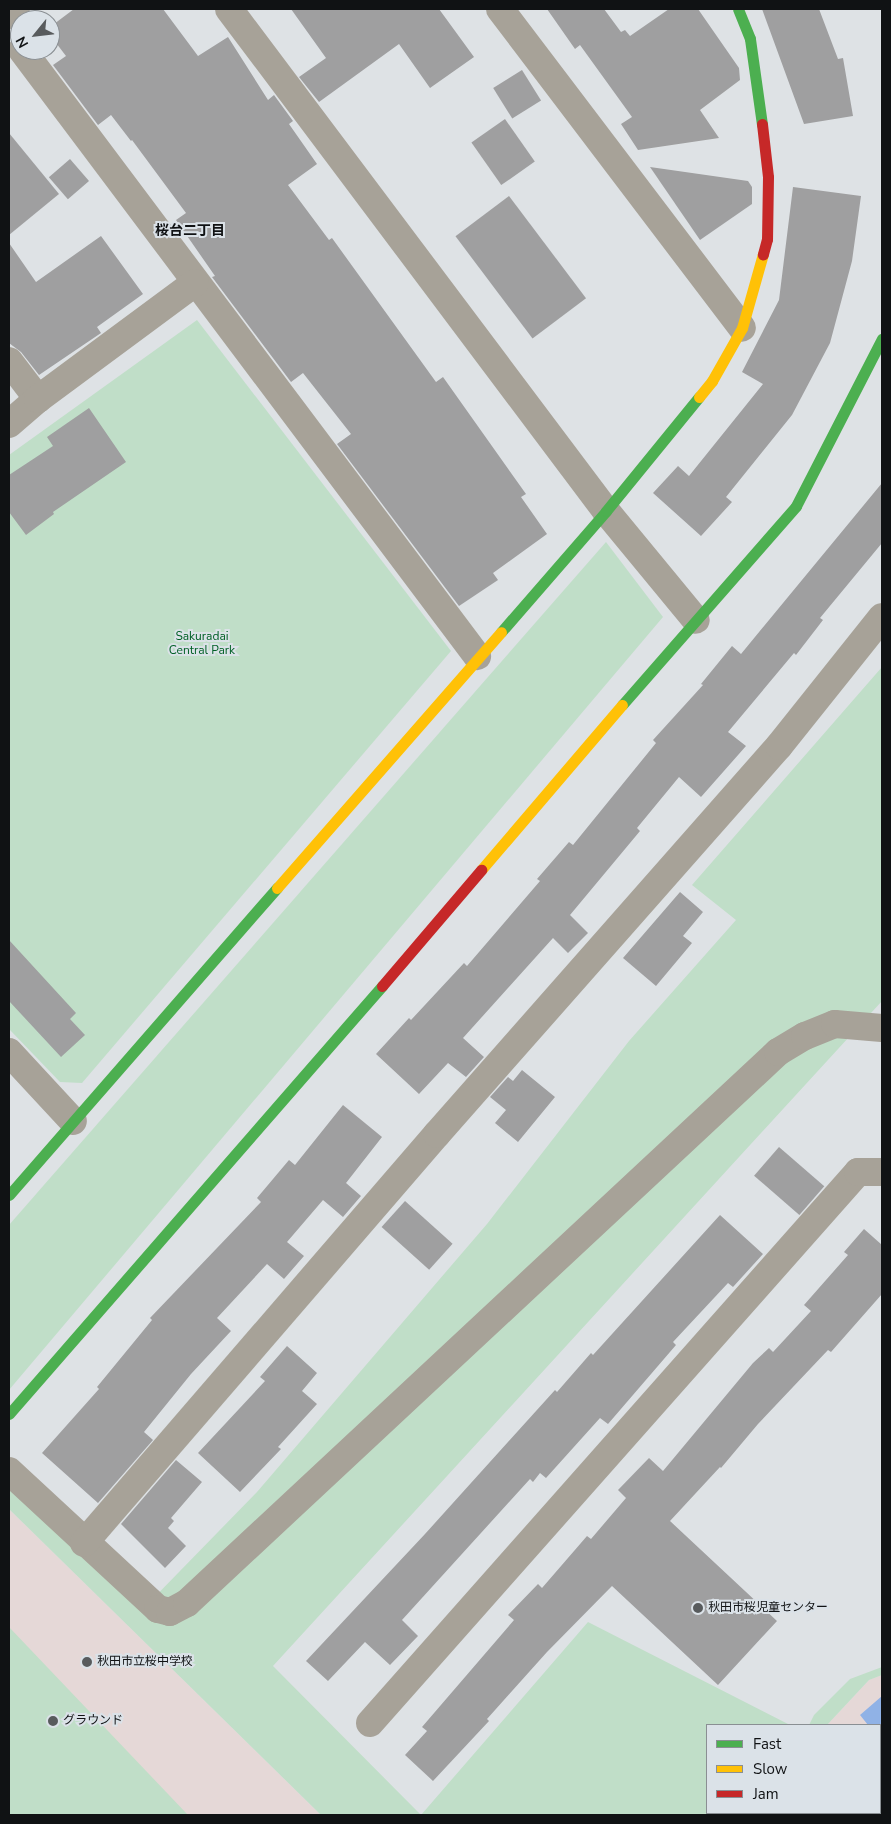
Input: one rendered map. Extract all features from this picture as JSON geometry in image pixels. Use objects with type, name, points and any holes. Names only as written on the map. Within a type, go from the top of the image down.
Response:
[{"type":"street","points":[[9,15],[16,9]]},
{"type":"street","points":[[230,9],[606,511],[696,620]]},
{"type":"street","points":[[500,9],[742,328]]},
{"type":"street","points":[[9,1195],[477,656],[606,511],[712,381],[742,328],[767,239],[768,177],[760,104],[750,39],[738,9]]},
{"type":"street","points":[[29,60],[477,656]]},
{"type":"street","points":[[9,424],[38,400],[195,283]]},
{"type":"street","points":[[9,1414],[330,1047],[796,506],[882,339]]},
{"type":"street","points":[[9,361],[38,400]]},
{"type":"street","points":[[84,1543],[437,1134],[779,746],[882,617]]},
{"type":"street","points":[[9,1471],[84,1543],[158,1609],[170,1612],[187,1603],[778,1052],[805,1036],[835,1024],[882,1028]]},
{"type":"street","points":[[9,1052],[73,1121]]},
{"type":"street","points":[[370,1723],[858,1172],[882,1172]]},
{"type":"shaded area","name":"秋田市立桜中学校","points":[[9,1509],[321,1815],[9,1815]]},
{"type":"shaded area","points":[[882,1675],[882,1815],[871,1814],[881,1814],[881,1724],[828,1724],[869,1680]]},
{"type":"green space","name":"Sakuradai Central Park","points":[[197,320],[451,651],[82,1083],[60,1082],[9,1029],[9,455]]},
{"type":"green space","points":[[606,542],[663,617],[9,1390],[9,1225]]},
{"type":"green space","points":[[882,667],[882,1001],[273,1666],[421,1815],[321,1815],[9,1509],[9,1485],[141,1611],[257,1492],[487,1224],[629,1041],[736,920],[692,885]]},
{"type":"green space","points":[[588,1622],[788,1724],[706,1724],[706,1814],[872,1815],[421,1815]]},
{"type":"green space","name":"グラウンド","points":[[9,1627],[188,1815],[9,1815]]},
{"type":"green space","points":[[882,1667],[882,1675],[869,1680],[828,1724],[810,1724],[814,1715],[850,1679]]},
{"type":"water","points":[[882,1696],[882,1742],[881,1724],[867,1724],[860,1715]]},
{"type":"building","points":[[74,9],[163,9],[198,56],[228,37],[268,100],[274,95],[293,121],[289,124],[317,164],[288,185],[329,240],[332,238],[436,382],[443,377],[526,494],[521,497],[547,534],[493,573],[498,580],[459,606],[337,444],[351,434],[303,373],[291,382],[212,277],[215,276],[176,220],[186,213],[132,140],[111,115],[98,125],[53,65],[66,56],[60,48],[60,20]]},
{"type":"building","points":[[291,9],[439,9],[474,57],[430,88],[399,44],[319,102],[299,77],[326,58]]},
{"type":"building","points":[[547,9],[604,9],[621,32],[625,30],[630,36],[669,9],[698,9],[739,68],[740,80],[700,110],[719,138],[638,150],[621,124],[632,117],[580,45],[575,49]]},
{"type":"building","points":[[762,9],[819,9],[838,59],[843,58],[853,116],[804,124]]},
{"type":"building","points":[[522,70],[541,101],[512,119],[493,88]]},
{"type":"building","points":[[505,119],[535,162],[501,185],[471,143]]},
{"type":"building","points":[[9,133],[59,194],[9,235]]},
{"type":"building","points":[[70,159],[89,181],[68,199],[49,177]]},
{"type":"building","points":[[650,167],[748,181],[752,187],[752,204],[700,240]]},
{"type":"building","points":[[793,187],[861,196],[852,261],[830,343],[792,415],[726,497],[732,502],[701,536],[653,493],[678,466],[689,476],[763,384],[742,372],[779,300]]},
{"type":"building","points":[[509,196],[586,298],[533,339],[455,236]]},
{"type":"building","points":[[101,236],[143,294],[97,327],[101,333],[39,375],[21,352],[9,343],[9,243],[36,282]]},
{"type":"building","points":[[89,408],[126,462],[53,512],[54,514],[26,535],[9,512],[9,475],[53,446],[47,437]]},
{"type":"building","points":[[882,483],[882,543],[820,618],[823,620],[796,655],[794,653],[728,732],[746,746],[701,797],[679,777],[637,828],[640,831],[570,915],[588,933],[568,953],[553,938],[463,1038],[484,1057],[466,1077],[448,1063],[419,1094],[376,1054],[409,1018],[411,1020],[464,963],[467,966],[540,881],[537,879],[569,842],[573,845],[656,743],[653,740],[703,685],[701,684],[732,646],[741,654]]},
{"type":"building","points":[[680,892],[703,912],[683,936],[692,943],[656,986],[623,958]]},
{"type":"building","points":[[9,940],[76,1013],[70,1019],[85,1035],[61,1057],[9,1001]]},
{"type":"building","points":[[522,1070],[555,1097],[518,1142],[495,1123],[506,1110],[490,1097],[508,1077],[513,1081]]},
{"type":"building","points":[[343,1105],[382,1137],[346,1183],[361,1196],[343,1217],[323,1200],[287,1242],[304,1256],[284,1279],[267,1264],[217,1318],[231,1331],[191,1374],[144,1432],[153,1440],[98,1503],[42,1453],[99,1389],[97,1387],[152,1320],[150,1318],[261,1202],[257,1198],[289,1160],[295,1165]]},
{"type":"building","points":[[779,1147],[824,1186],[799,1215],[754,1176]]},
{"type":"building","points":[[405,1201],[453,1244],[429,1270],[382,1227]]},
{"type":"building","points":[[720,1215],[763,1254],[733,1287],[728,1283],[673,1342],[676,1345],[608,1424],[600,1418],[546,1478],[540,1473],[533,1482],[530,1479],[402,1620],[418,1636],[390,1665],[365,1642],[328,1681],[306,1661],[425,1534],[555,1390],[557,1392],[591,1353],[593,1355]]},
{"type":"building","points":[[864,1229],[882,1245],[882,1294],[831,1352],[828,1350],[670,1521],[777,1621],[718,1685],[612,1586],[547,1652],[487,1719],[489,1721],[433,1781],[405,1755],[427,1731],[422,1727],[514,1620],[508,1615],[538,1584],[542,1588],[587,1536],[591,1539],[626,1498],[618,1490],[649,1458],[663,1471],[753,1363],[769,1348],[773,1352],[811,1311],[804,1305],[848,1255],[844,1252]]},
{"type":"building","points":[[287,1346],[317,1373],[302,1391],[317,1404],[278,1447],[281,1449],[240,1492],[198,1453],[265,1381],[260,1377]]},
{"type":"building","points":[[176,1460],[202,1482],[171,1518],[174,1521],[168,1528],[186,1546],[165,1568],[121,1524]]},
{"type":"traffic: fast","points":[[738,9],[750,39],[762,124]]},
{"type":"traffic: fast","points":[[622,705],[796,506],[882,339]]},
{"type":"traffic: fast","points":[[501,632],[606,511],[699,397]]},
{"type":"traffic: fast","points":[[9,1195],[277,888]]},
{"type":"traffic: fast","points":[[9,1414],[382,986]]},
{"type":"traffic: slow","points":[[699,397],[712,381],[742,328],[763,254]]},
{"type":"traffic: slow","points":[[277,888],[501,632]]},
{"type":"traffic: slow","points":[[481,870],[622,705]]},
{"type":"traffic: jam","points":[[762,124],[768,177],[767,239],[763,254]]},
{"type":"traffic: jam","points":[[382,986],[481,870]]},
{"type":"place","name":"秋田市桜児童センター","points":[[698,1608]]},
{"type":"place","name":"秋田市立桜中学校","points":[[87,1662]]},
{"type":"place","name":"グラウンド","points":[[53,1721]]},
{"type":"district","name":"桜台二丁目","points":[[190,231]]}]
